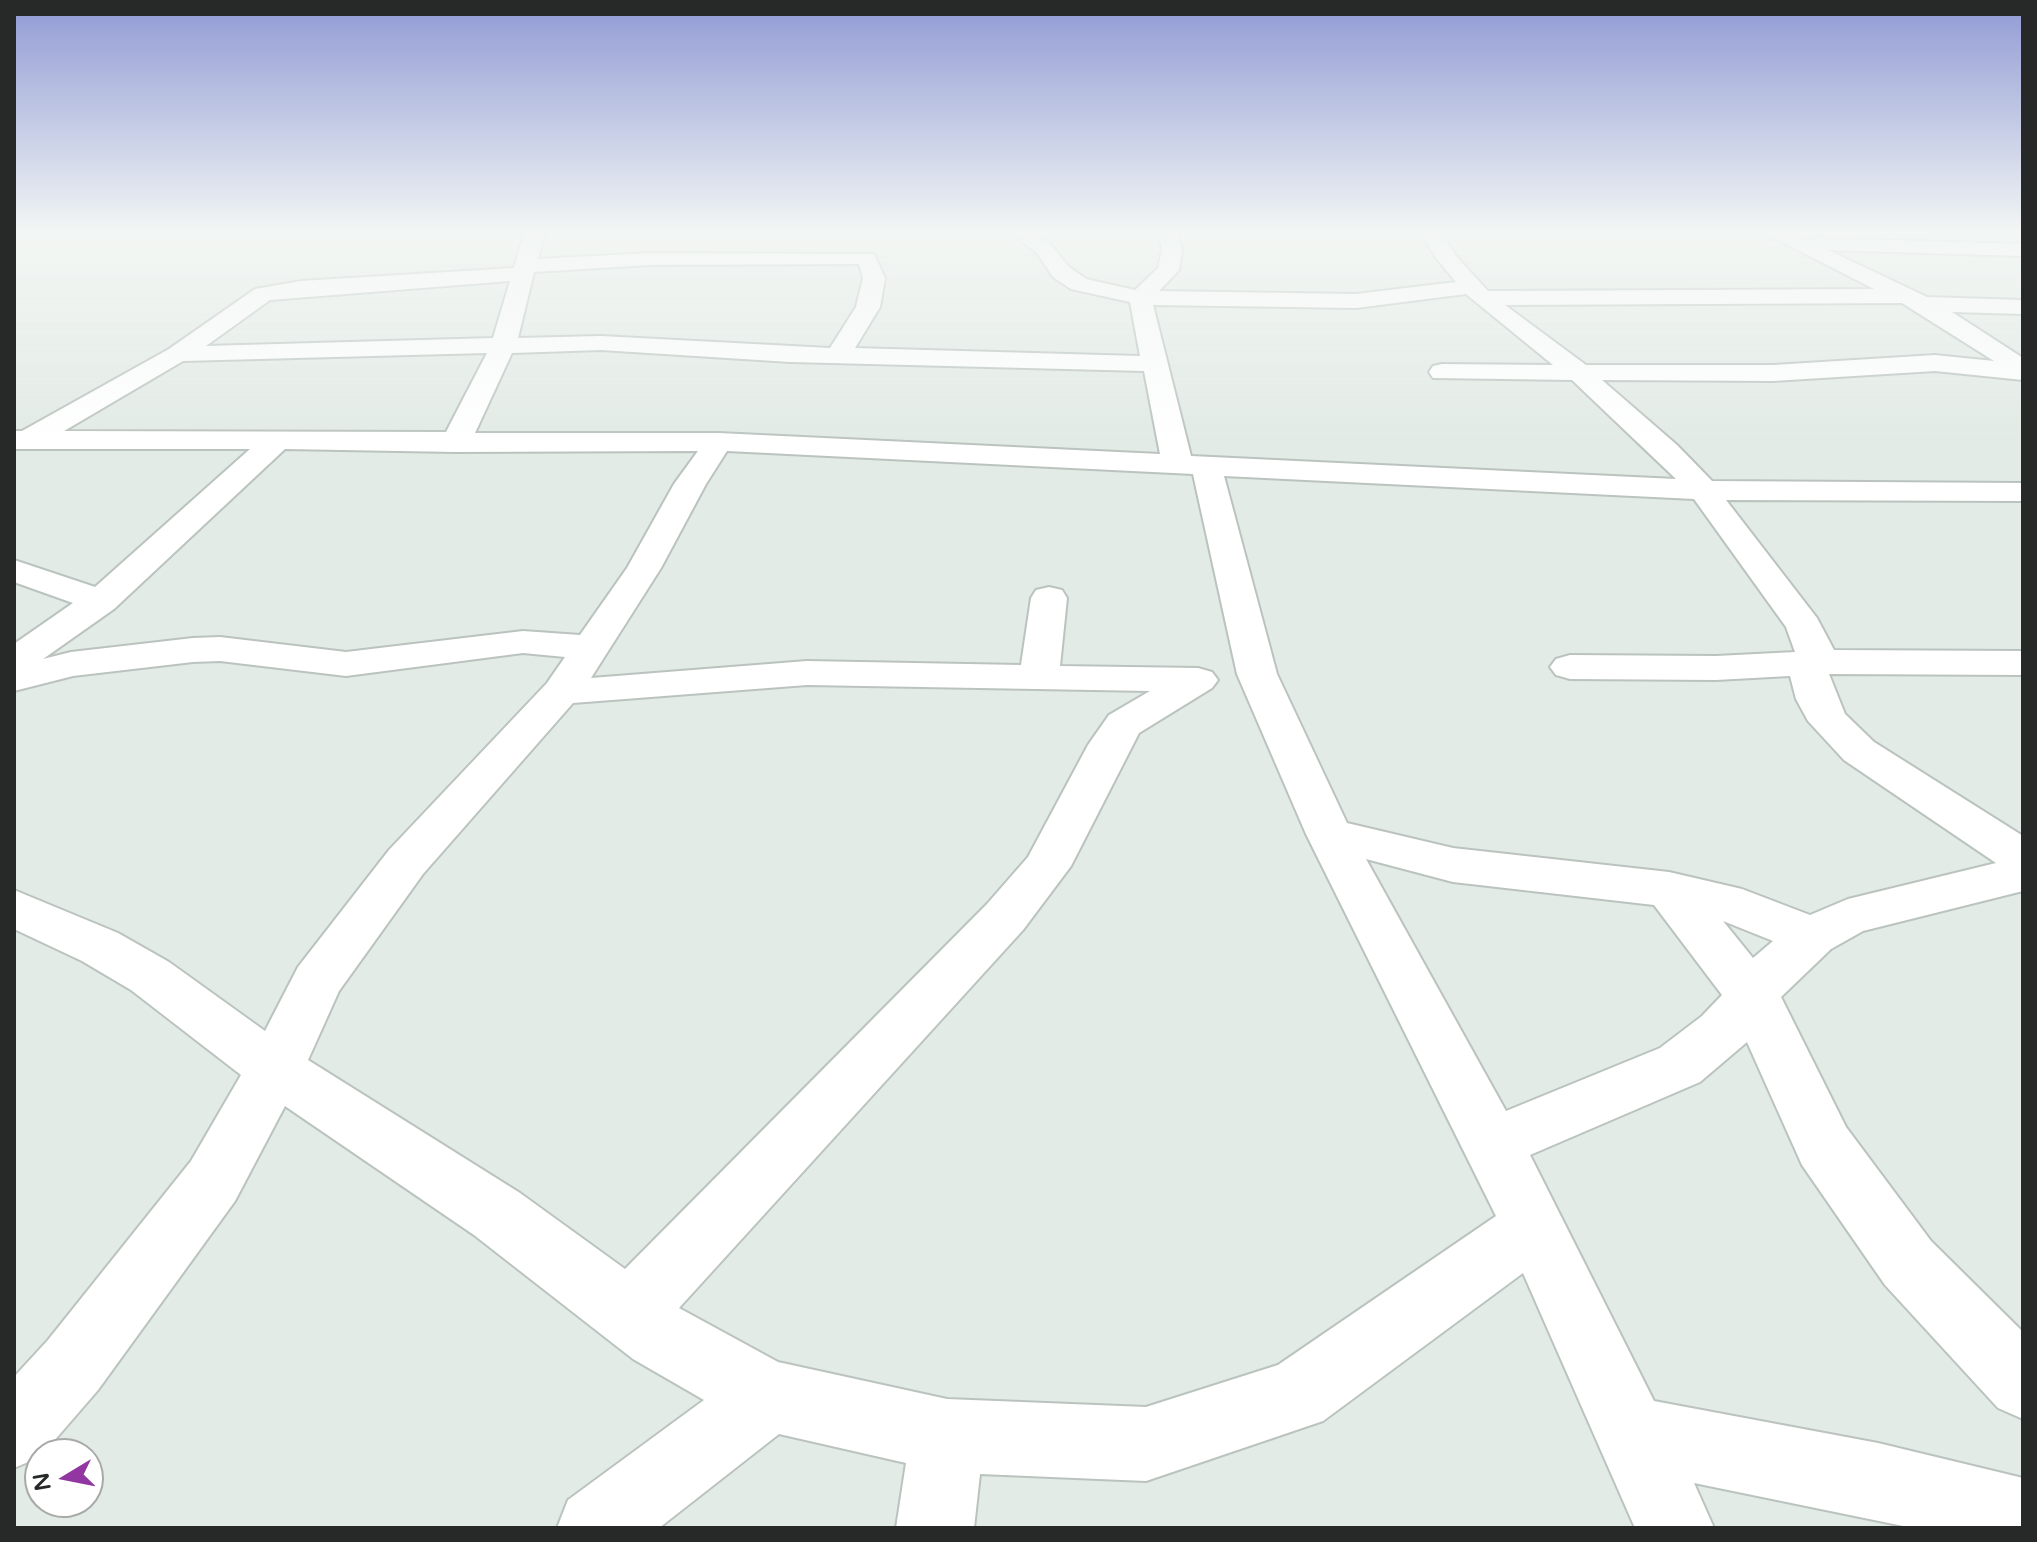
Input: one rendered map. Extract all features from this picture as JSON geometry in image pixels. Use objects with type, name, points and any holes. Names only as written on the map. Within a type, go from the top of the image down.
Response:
[{"type":"street","points":[[21,440],[178,354],[252,302]]},
{"type":"street","points":[[455,443],[504,344],[516,302]]},
{"type":"street","points":[[838,355],[869,302]]},
{"type":"street","points":[[1141,302],[1157,364],[1257,674],[1329,834],[1535,1226],[1675,1528]]},
{"type":"street","points":[[1489,302],[1579,372],[1621,414],[1667,451],[1703,490],[1804,626],[1815,649],[1809,673],[1816,699],[1829,721],[1859,751],[2023,858]]},
{"type":"street","points":[[1917,302],[1963,328],[2023,371]]},
{"type":"street","points":[[1945,302],[2023,307]]},
{"type":"street","points":[[178,354],[601,343],[838,355],[1157,364]]},
{"type":"street","points":[[1442,372],[1795,372],[1935,363],[2023,371]]},
{"type":"street","points":[[21,440],[719,442],[1703,490],[2023,492]]},
{"type":"street","points":[[14,1431],[73,1365],[213,1181],[275,1069],[317,981],[406,862],[561,692],[588,647],[644,568],[690,484],[719,442]]},
{"type":"street","points":[[14,662],[101,601],[275,443]]},
{"type":"street","points":[[14,570],[101,601]]},
{"type":"street","points":[[1039,679],[1049,598]]},
{"type":"street","points":[[14,679],[71,664],[193,650],[220,649],[346,664],[523,642],[588,647]]},
{"type":"street","points":[[1570,667],[2023,663]]},
{"type":"street","points":[[561,692],[807,673],[1198,680],[1257,674]]},
{"type":"street","points":[[631,1311],[1005,917],[1047,866],[1109,745],[1124,724],[1198,680]]},
{"type":"street","points":[[1329,834],[1453,865],[1669,889],[1724,902],[1813,936]]},
{"type":"street","points":[[1491,1144],[1680,1065],[1722,1032],[1754,997],[1765,978],[1813,936],[1848,917],[2023,874]]},
{"type":"street","points":[[1669,889],[1754,997],[1824,1146],[1908,1263],[2023,1383]]},
{"type":"street","points":[[14,908],[100,947],[150,976],[275,1069],[497,1214],[631,1311],[658,1335],[770,1396],[947,1436],[1146,1444],[1297,1395],[1535,1226]]},
{"type":"street","points":[[596,1528],[770,1396]]},
{"type":"street","points":[[1630,1433],[1878,1481],[2023,1517]]},
{"type":"street","points":[[935,1528],[947,1436]]}]
